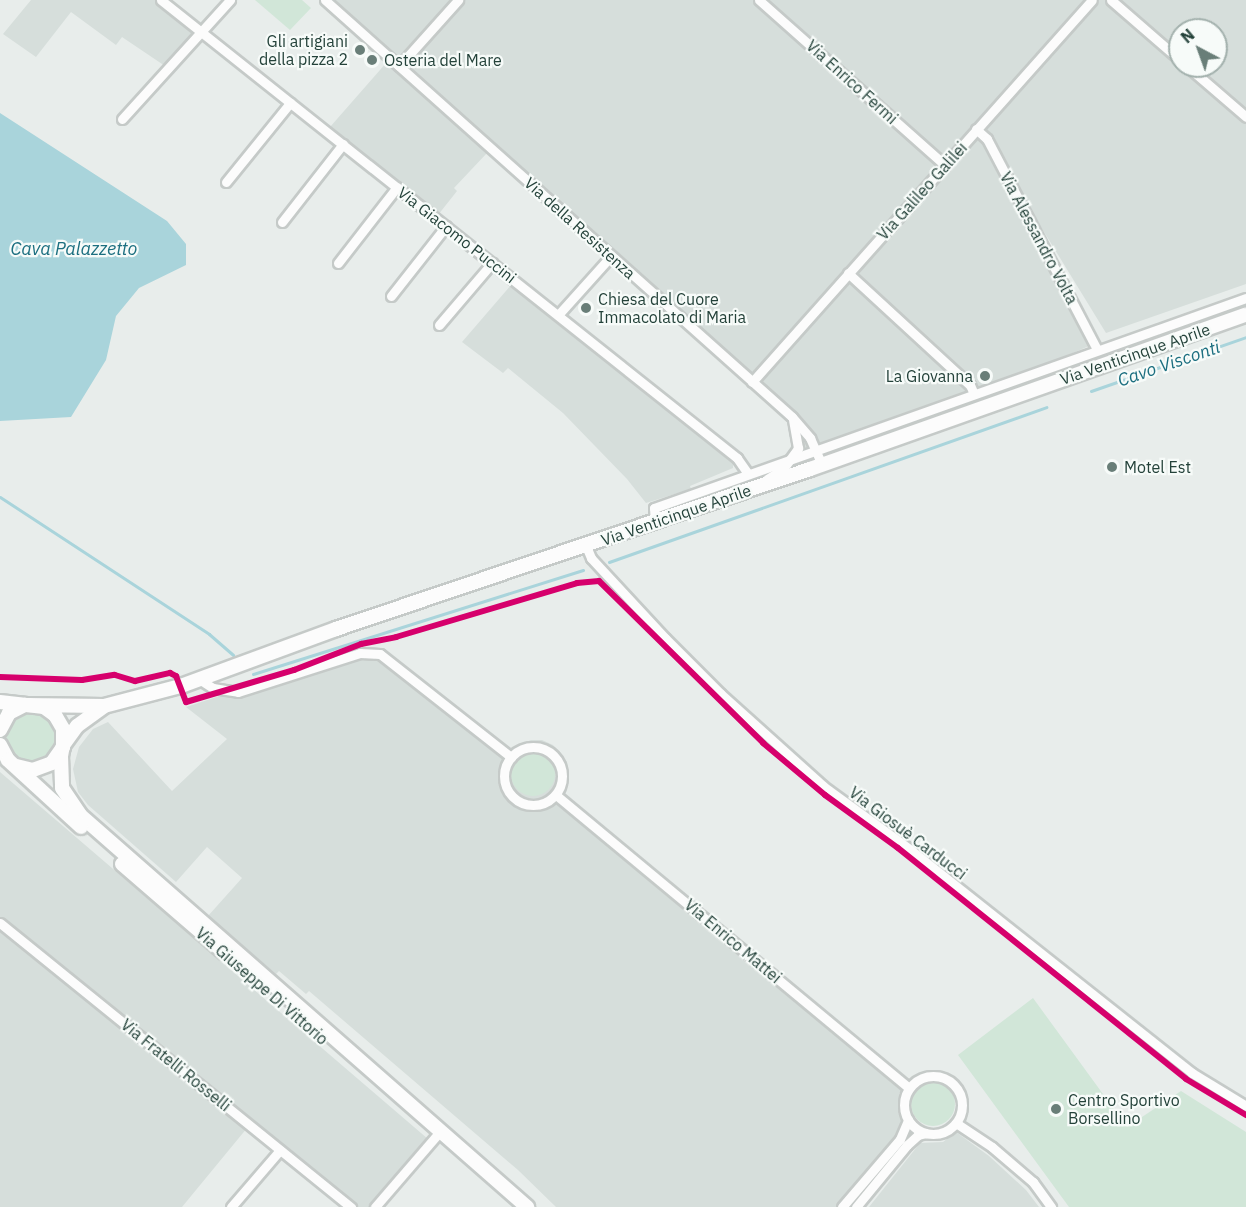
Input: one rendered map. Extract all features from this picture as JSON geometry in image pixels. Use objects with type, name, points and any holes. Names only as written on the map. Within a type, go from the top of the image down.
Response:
[{"type":"main road","name":"Via Venticinque Aprile","points":[[0,702],[104,706],[158,693],[345,626],[586,546],[654,515],[750,490],[1246,315]]},
{"type":"main road","points":[[0,729],[12,711],[33,705]]},
{"type":"main road","name":"Via Giuseppe Di Vittorio","points":[[33,705],[48,709],[58,717],[64,731],[60,765],[62,788],[84,820],[527,1207]]},
{"type":"main road","name":"Via Venticinque Aprile","points":[[5,758],[22,769],[42,768],[55,760],[63,745],[81,722],[104,706]]},
{"type":"main road","name":"Via Giuseppe Di Vittorio","points":[[0,745],[5,758],[155,893],[516,1207]]},
{"type":"street","name":"Via Giacomo Puccini","points":[[161,0],[670,403],[737,458],[748,474]]},
{"type":"street","points":[[122,119],[230,0]]},
{"type":"street","name":"Via della Resistenza","points":[[325,0],[792,417],[816,449],[822,465]]},
{"type":"street","points":[[399,66],[458,0]]},
{"type":"street","name":"Via Enrico Fermi","points":[[759,0],[945,165]]},
{"type":"street","name":"Via Galileo Galilei","points":[[752,382],[1092,0]]},
{"type":"street","points":[[1111,0],[1168,50]]},
{"type":"street","points":[[1202,78],[1246,117]]},
{"type":"street","points":[[226,182],[290,103]]},
{"type":"street","name":"Via Alessandro Volta","points":[[976,129],[987,139],[1097,349]]},
{"type":"street","points":[[282,222],[343,144]]},
{"type":"street","points":[[338,263],[397,188]]},
{"type":"street","points":[[391,296],[446,226]]},
{"type":"street","points":[[558,315],[611,256]]},
{"type":"street","points":[[439,325],[492,263]]},
{"type":"street","points":[[848,273],[970,385],[974,394]]},
{"type":"street","points":[[654,515],[791,458],[1246,298]]},
{"type":"street","points":[[750,490],[783,469],[791,458],[798,443],[792,417]]},
{"type":"street","name":"Via Giosuè Carducci","points":[[586,546],[591,558],[665,638],[729,702],[823,786],[912,851],[1192,1073],[1246,1106]]},
{"type":"street","points":[[199,679],[213,688],[238,692],[360,653],[380,654],[511,757]]},
{"type":"street","points":[[533,747],[541,748],[555,757],[562,771],[562,780],[556,795],[536,806],[514,799],[504,779],[504,771],[511,757],[517,752],[533,747]]},
{"type":"street","name":"Via Enrico Mattei","points":[[556,795],[909,1088]]},
{"type":"street","name":"Via Fratelli Rosselli","points":[[0,923],[351,1207]]},
{"type":"street","points":[[842,1207],[900,1139],[908,1120],[904,1104],[909,1088],[925,1077],[934,1076],[951,1082],[957,1089],[962,1106],[956,1123],[943,1132],[918,1135],[907,1145],[856,1207]]},
{"type":"street","points":[[908,1120],[926,1133]]},
{"type":"street","points":[[956,1123],[992,1147],[1033,1182],[1051,1207]]},
{"type":"street","points":[[375,1207],[436,1136]]},
{"type":"street","points":[[231,1207],[280,1150]]},
{"type":"shaded area","points":[[31,0],[156,0],[197,32],[165,66],[122,37],[116,45],[71,12],[36,57],[3,34]]},
{"type":"shaded area","points":[[329,0],[1246,0],[1246,284],[1106,333],[992,147],[1089,346],[996,386],[791,458],[798,448],[792,417]]},
{"type":"shaded area","points":[[387,62],[487,153],[454,188],[457,191],[438,215],[330,127]]},
{"type":"shaded area","points":[[512,284],[733,460],[733,468],[690,486],[691,489],[646,503],[627,479],[563,413],[508,368],[503,373],[462,342]]},
{"type":"shaded area","points":[[360,650],[385,651],[395,658],[510,749],[531,740],[542,740],[553,745],[567,762],[569,773],[565,795],[909,1080],[899,1094],[903,1120],[899,1132],[836,1207],[556,1207],[518,1170],[309,991],[306,994],[279,971],[276,974],[208,916],[242,878],[207,847],[176,882],[88,805],[78,792],[73,769],[79,747],[93,729],[108,722],[172,791],[227,739],[186,707]]},
{"type":"shaded area","points":[[0,772],[428,1139],[370,1207],[357,1207],[252,1122],[182,1207],[0,1207]]},
{"type":"shaded area","points":[[956,1132],[989,1156],[1026,1190],[1039,1207],[869,1207],[920,1143],[943,1142]]},
{"type":"green space","points":[[255,0],[302,0],[311,8],[290,30]]},
{"type":"green space","points":[[27,711],[37,711],[47,715],[54,722],[58,737],[54,752],[47,759],[37,763],[27,763],[17,759],[10,752],[6,742],[6,732],[10,722],[17,715]]},
{"type":"green space","points":[[533,752],[548,759],[555,774],[548,789],[533,796],[518,789],[511,774],[518,759]]},
{"type":"green space","name":"Centro Sportivo Borsellino","points":[[1033,998],[1127,1127],[1181,1091],[1246,1132],[1246,1207],[1069,1207],[958,1055]]},
{"type":"green space","points":[[933,1082],[949,1088],[955,1104],[949,1120],[933,1126],[917,1120],[911,1104],[917,1088]]},
{"type":"water","name":"Cava Palazzetto","points":[[0,113],[167,221],[186,244],[186,265],[139,288],[116,316],[106,360],[71,417],[0,421]]},
{"type":"waterway","name":"Cavo Visconti","points":[[1091,391],[1246,337]]},
{"type":"waterway","points":[[609,562],[1046,407]]},
{"type":"waterway","points":[[0,497],[209,634],[233,655]]},
{"type":"waterway","points":[[253,674],[583,570]]},
{"type":"cycle path","points":[[0,677],[82,680],[115,675],[135,681],[170,673],[176,676],[186,702],[294,670],[361,644],[396,637],[577,583],[599,581],[763,743],[825,795],[898,848],[1186,1079],[1246,1115]]},
{"type":"place","name":"Gli artigiani della pizza 2","points":[[360,50]]},
{"type":"place","name":"Osteria del Mare","points":[[372,60]]},
{"type":"place","name":"Chiesa del Cuore Immacolato di Maria","points":[[586,308]]},
{"type":"place","name":"La Giovanna","points":[[985,376]]},
{"type":"place","name":"Motel Est","points":[[1112,467]]},
{"type":"place","name":"Centro Sportivo Borsellino","points":[[1056,1109]]}]
